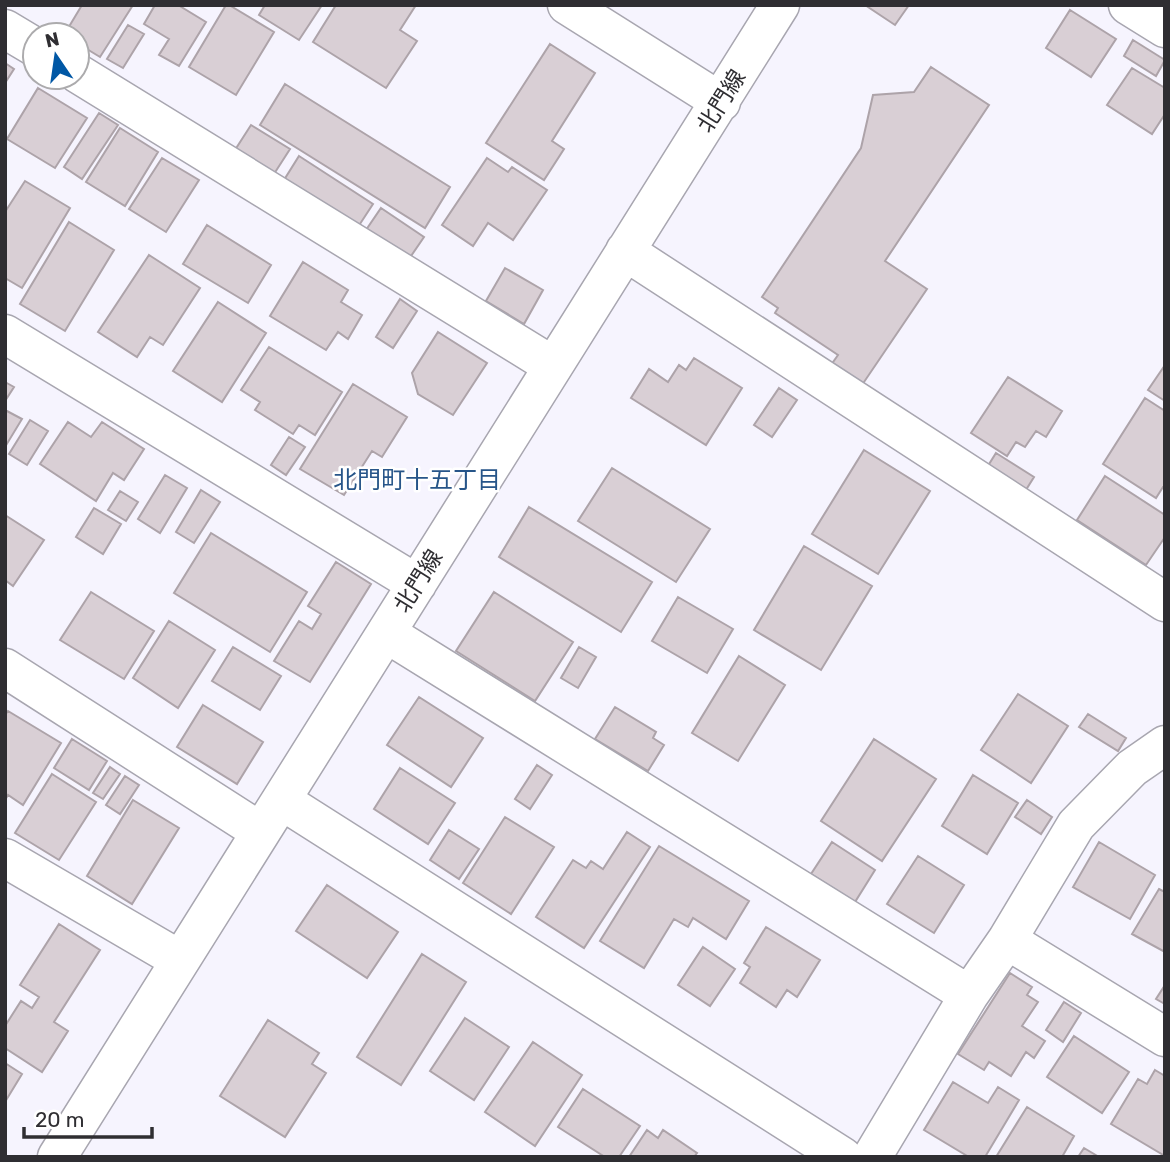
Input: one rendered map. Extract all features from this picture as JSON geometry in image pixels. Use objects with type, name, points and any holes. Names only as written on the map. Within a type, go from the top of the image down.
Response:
[{"type":"street","points":[[567,5],[721,102]]},
{"type":"street","name":"北門線","points":[[57,1157],[780,5]]},
{"type":"street","points":[[1128,5],[1165,28]]},
{"type":"street","points":[[5,29],[21,39]]},
{"type":"street","points":[[91,82],[553,366]]},
{"type":"street","points":[[625,251],[1165,602]]},
{"type":"street","points":[[5,334],[417,584]]},
{"type":"street","points":[[386,633],[969,995]]},
{"type":"street","points":[[5,668],[261,832]]},
{"type":"street","points":[[872,1157],[969,995],[1007,940],[1076,825],[1132,768],[1165,745]]},
{"type":"street","points":[[281,800],[843,1157]]},
{"type":"street","points":[[5,858],[180,960]]},
{"type":"street","points":[[1007,940],[1165,1037]]},
{"type":"building","points":[[82,5],[133,5],[100,57],[91,52],[91,21],[72,21]]},
{"type":"building","points":[[155,5],[178,5],[206,22],[179,66],[159,55],[169,39],[144,24]]},
{"type":"building","points":[[226,5],[274,32],[236,95],[189,67]]},
{"type":"building","points":[[265,5],[322,5],[299,40],[259,15]]},
{"type":"building","points":[[336,5],[416,5],[400,30],[417,41],[386,88],[313,42]]},
{"type":"building","points":[[865,5],[909,5],[895,25]]},
{"type":"building","points":[[1070,10],[1116,39],[1091,77],[1046,48]]},
{"type":"building","points":[[128,25],[144,34],[123,68],[107,59]]},
{"type":"building","points":[[1133,40],[1165,60],[1156,76],[1124,56]]},
{"type":"building","points":[[550,44],[595,73],[552,141],[564,149],[544,180],[486,143]]},
{"type":"building","points":[[5,63],[14,69],[5,83]]},
{"type":"building","points":[[931,67],[989,105],[885,261],[927,289],[862,385],[831,365],[838,355],[775,313],[778,308],[762,297],[861,148],[873,95],[914,92]]},
{"type":"building","points":[[1132,68],[1165,88],[1165,114],[1152,134],[1107,105]]},
{"type":"building","points":[[285,84],[450,187],[425,228],[260,125]]},
{"type":"building","points":[[36,91],[43,91],[87,118],[55,168],[7,139]]},
{"type":"building","points":[[99,113],[118,125],[82,179],[64,167]]},
{"type":"building","points":[[251,125],[290,149],[274,174],[235,150]]},
{"type":"building","points":[[120,128],[158,152],[125,206],[86,182]]},
{"type":"building","points":[[299,156],[373,204],[358,227],[284,180]]},
{"type":"building","points":[[162,158],[199,180],[166,232],[129,209]]},
{"type":"building","points":[[487,158],[508,172],[512,167],[547,190],[513,240],[488,223],[473,246],[442,225]]},
{"type":"building","points":[[25,181],[70,208],[22,288],[5,278],[5,212]]},
{"type":"building","points":[[381,208],[424,237],[409,259],[366,230]]},
{"type":"building","points":[[69,222],[114,250],[65,331],[20,304]]},
{"type":"building","points":[[207,225],[271,265],[248,303],[183,264]]},
{"type":"building","points":[[149,255],[200,288],[163,345],[150,337],[137,357],[98,332]]},
{"type":"building","points":[[303,262],[348,290],[341,302],[362,315],[348,339],[338,332],[326,350],[270,316]]},
{"type":"building","points":[[505,268],[543,290],[524,324],[486,301]]},
{"type":"building","points":[[400,299],[417,311],[393,348],[376,337]]},
{"type":"building","points":[[218,302],[266,333],[222,402],[173,371]]},
{"type":"building","points":[[438,332],[487,363],[453,415],[418,394],[412,373]]},
{"type":"building","points":[[269,347],[342,392],[315,435],[299,425],[293,434],[255,410],[260,402],[241,390]]},
{"type":"building","points":[[694,358],[742,388],[706,445],[631,398],[649,369],[668,382],[679,365],[686,370]]},
{"type":"building","points":[[1165,365],[1165,401],[1148,390]]},
{"type":"building","points":[[1008,377],[1062,411],[1046,437],[1036,431],[1025,447],[1016,442],[1007,456],[971,433]]},
{"type":"building","points":[[5,382],[14,387],[5,401]]},
{"type":"building","points":[[353,384],[407,417],[382,457],[372,451],[344,495],[300,469]]},
{"type":"building","points":[[779,388],[797,400],[772,437],[754,425]]},
{"type":"building","points":[[1145,398],[1165,411],[1165,487],[1156,498],[1103,464]]},
{"type":"building","points":[[5,410],[22,419],[5,447]]},
{"type":"building","points":[[30,420],[48,431],[27,465],[9,454]]},
{"type":"building","points":[[68,422],[91,437],[102,422],[144,449],[124,480],[113,473],[96,501],[40,464]]},
{"type":"building","points":[[289,437],[305,447],[286,475],[271,465]]},
{"type":"building","points":[[864,450],[930,491],[878,574],[812,534]]},
{"type":"building","points":[[996,453],[1034,477],[1024,493],[986,469]]},
{"type":"building","points":[[612,468],[710,529],[676,582],[578,521]]},
{"type":"building","points":[[165,475],[187,488],[160,533],[138,519]]},
{"type":"building","points":[[1105,476],[1165,515],[1165,537],[1146,565],[1077,520]]},
{"type":"building","points":[[201,490],[220,502],[194,543],[176,532]]},
{"type":"building","points":[[120,491],[138,502],[126,521],[108,510]]},
{"type":"building","points":[[529,507],[652,582],[621,632],[499,557]]},
{"type":"building","points":[[94,508],[121,524],[103,554],[76,537]]},
{"type":"building","points":[[5,515],[44,540],[13,586],[5,580]]},
{"type":"building","points":[[211,533],[307,592],[270,652],[174,593]]},
{"type":"building","points":[[804,546],[872,586],[821,670],[754,630]]},
{"type":"building","points":[[336,562],[371,584],[310,682],[274,661],[299,621],[312,629],[321,614],[308,606]]},
{"type":"building","points":[[91,592],[154,631],[124,679],[60,640]]},
{"type":"building","points":[[494,592],[573,642],[535,701],[456,651]]},
{"type":"building","points":[[678,597],[733,629],[707,673],[652,641]]},
{"type":"building","points":[[169,621],[215,650],[178,708],[133,678]]},
{"type":"building","points":[[233,647],[281,676],[260,710],[212,681]]},
{"type":"building","points":[[579,647],[596,657],[578,688],[561,678]]},
{"type":"building","points":[[739,656],[785,685],[738,761],[692,733]]},
{"type":"building","points":[[1018,694],[1068,726],[1031,783],[981,750]]},
{"type":"building","points":[[419,697],[483,738],[451,787],[387,745]]},
{"type":"building","points":[[203,705],[263,742],[237,784],[177,747]]},
{"type":"building","points":[[615,707],[656,732],[653,738],[664,745],[648,771],[595,739]]},
{"type":"building","points":[[8,711],[61,743],[23,805],[8,795],[5,800],[5,715]]},
{"type":"building","points":[[1088,714],[1126,738],[1118,751],[1079,727]]},
{"type":"building","points":[[72,739],[107,761],[89,790],[54,768]]},
{"type":"building","points":[[874,739],[936,779],[882,861],[821,821]]},
{"type":"building","points":[[537,765],[552,775],[530,809],[515,799]]},
{"type":"building","points":[[110,767],[120,774],[103,799],[93,793]]},
{"type":"building","points":[[400,768],[455,803],[428,844],[374,809]]},
{"type":"building","points":[[52,774],[96,802],[59,860],[15,833]]},
{"type":"building","points":[[973,775],[1018,803],[987,854],[942,826]]},
{"type":"building","points":[[125,776],[139,785],[120,814],[106,805]]},
{"type":"building","points":[[133,800],[179,828],[132,904],[87,876]]},
{"type":"building","points":[[1027,800],[1052,817],[1041,834],[1015,817]]},
{"type":"building","points":[[505,817],[554,847],[511,914],[463,883]]},
{"type":"building","points":[[449,830],[479,849],[459,879],[430,860]]},
{"type":"building","points":[[627,832],[650,847],[584,948],[536,917],[573,860],[586,868],[591,861],[603,869]]},
{"type":"building","points":[[832,842],[875,870],[855,902],[811,874]]},
{"type":"building","points":[[1099,842],[1155,875],[1130,919],[1073,887]]},
{"type":"building","points":[[659,846],[749,901],[726,939],[693,918],[688,927],[674,919],[644,968],[600,941]]},
{"type":"building","points":[[918,856],[964,885],[934,933],[887,904]]},
{"type":"building","points":[[327,885],[398,932],[367,978],[296,931]]},
{"type":"building","points":[[1159,889],[1165,892],[1165,952],[1132,934]]},
{"type":"building","points":[[59,924],[100,950],[54,1022],[68,1031],[42,1072],[5,1048],[5,1026],[21,1001],[32,1008],[39,997],[20,985]]},
{"type":"building","points":[[766,927],[820,960],[797,997],[787,990],[776,1007],[740,983],[750,967],[744,963]]},
{"type":"building","points":[[703,947],[735,969],[710,1006],[678,985]]},
{"type":"building","points":[[422,954],[466,982],[401,1085],[357,1057]]},
{"type":"building","points":[[1010,973],[1032,987],[1027,995],[1038,1002],[1022,1026],[1045,1041],[1034,1058],[1026,1052],[1011,1076],[989,1062],[984,1070],[958,1054]]},
{"type":"building","points":[[1165,985],[1165,1004],[1156,999]]},
{"type":"building","points":[[1064,1002],[1081,1013],[1063,1042],[1046,1030]]},
{"type":"building","points":[[465,1018],[509,1047],[474,1100],[430,1071]]},
{"type":"building","points":[[268,1020],[319,1053],[312,1064],[326,1073],[285,1137],[220,1096]]},
{"type":"building","points":[[1074,1036],[1129,1072],[1102,1113],[1047,1077]]},
{"type":"building","points":[[533,1042],[582,1075],[535,1146],[485,1112]]},
{"type":"building","points":[[5,1063],[22,1074],[5,1102]]},
{"type":"building","points":[[1155,1070],[1165,1076],[1165,1156],[1111,1124],[1138,1079],[1147,1084]]},
{"type":"building","points":[[953,1082],[988,1103],[998,1087],[1019,1100],[985,1157],[969,1157],[924,1130]]},
{"type":"building","points":[[583,1089],[640,1126],[619,1157],[605,1157],[558,1127]]},
{"type":"building","points":[[1027,1107],[1074,1136],[1062,1157],[996,1157]]},
{"type":"building","points":[[647,1130],[658,1138],[663,1130],[697,1153],[694,1157],[629,1157]]},
{"type":"building","points":[[1084,1148],[1099,1157],[1078,1157]]},
{"type":"district","name":"北門町十五丁目","points":[[417,480]]}]
